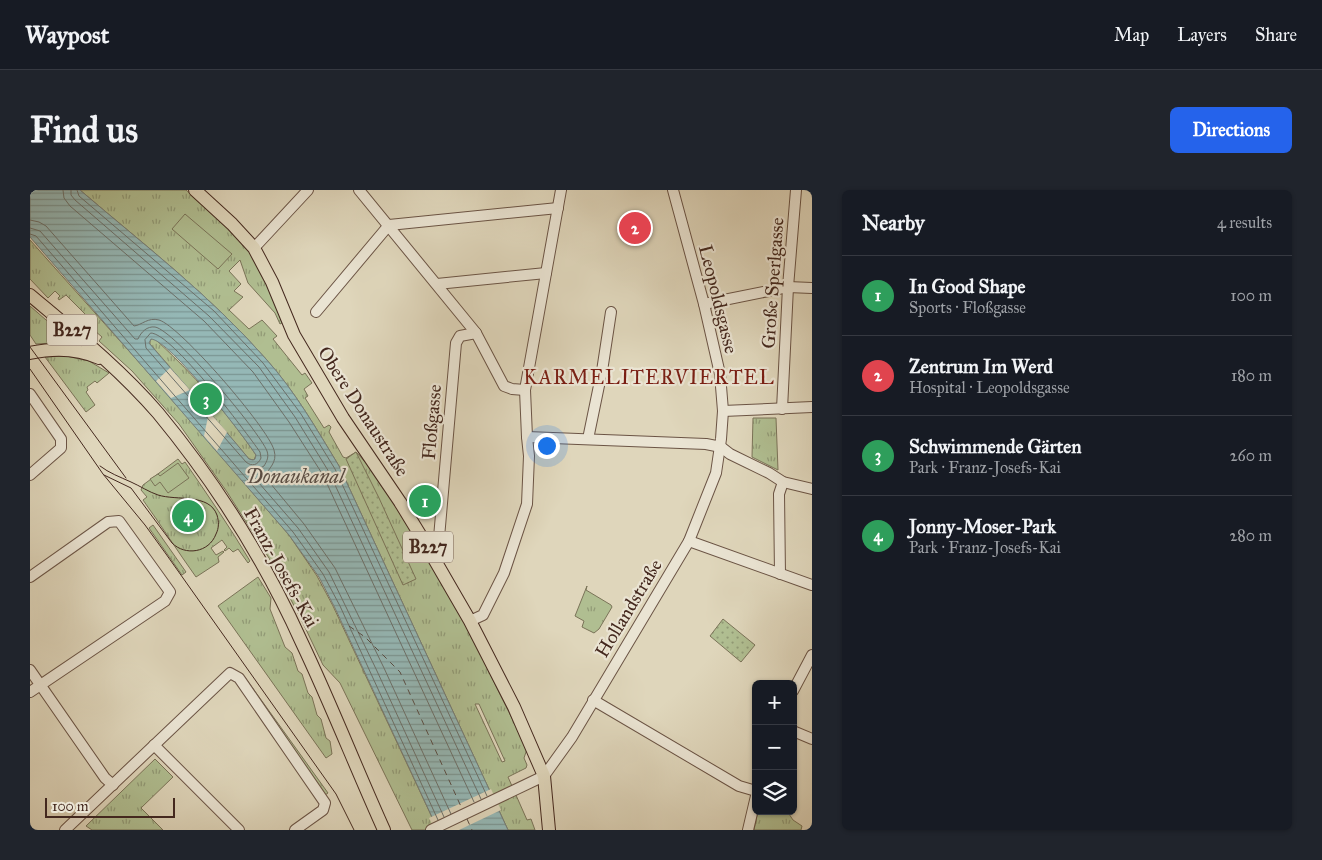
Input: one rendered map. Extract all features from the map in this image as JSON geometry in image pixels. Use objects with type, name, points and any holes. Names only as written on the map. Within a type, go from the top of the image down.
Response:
[{"type":"main road","name":"Obere Donaustraße","points":[[194,190],[232,224],[254,248],[272,282],[294,335],[343,418],[400,502],[470,621],[514,707],[544,776],[549,830]]},
{"type":"main road","name":"Franz-Josefs-Kai","points":[[30,295],[113,366],[140,394],[171,430],[227,508],[259,560],[302,642],[384,830]]},
{"type":"main road","points":[[30,353],[53,349],[73,350],[95,356],[113,366]]},
{"type":"street","points":[[254,248],[308,190]]},
{"type":"street","points":[[359,190],[476,333],[504,386],[512,389],[526,390]]},
{"type":"street","points":[[470,621],[483,615],[504,573],[526,504],[529,456],[526,437],[526,390],[561,190]]},
{"type":"street","name":"Leopoldsgasse","points":[[673,190],[704,304],[720,374],[723,411],[721,447]]},
{"type":"street","name":"Große Sperlgasse","points":[[782,409],[788,287],[796,190]]},
{"type":"street","points":[[316,312],[389,226],[558,208]]},
{"type":"street","points":[[437,284],[546,273]]},
{"type":"street","points":[[704,304],[788,287],[812,288]]},
{"type":"street","points":[[588,439],[602,371],[611,312]]},
{"type":"street","name":"Floßgasse","points":[[434,558],[438,549],[456,343],[460,336],[476,333]]},
{"type":"street","points":[[30,394],[61,438],[62,445],[30,475]]},
{"type":"street","points":[[723,411],[812,407]]},
{"type":"street","points":[[526,437],[706,444],[721,447],[730,454],[783,482],[812,489]]},
{"type":"street","name":"Hollandstraße","points":[[544,776],[572,737],[689,541],[716,473],[721,447]]},
{"type":"street","points":[[780,574],[778,494],[783,482]]},
{"type":"street","points":[[30,577],[108,522],[119,521],[170,592],[165,601],[30,692]]},
{"type":"street","points":[[689,541],[812,585]]},
{"type":"street","points":[[797,683],[812,655]]},
{"type":"street","points":[[30,670],[112,785]]},
{"type":"street","points":[[68,829],[230,673],[239,678],[325,803],[323,810],[295,830]]},
{"type":"street","points":[[593,700],[739,786],[752,790]]},
{"type":"street","points":[[797,733],[812,739]]},
{"type":"street","points":[[154,745],[239,830]]},
{"type":"street","points":[[431,830],[544,776]]},
{"type":"street","points":[[748,830],[752,813]]},
{"type":"green space","points":[[80,190],[186,190],[232,231],[252,254],[267,283],[282,323],[280,324],[275,313],[248,283],[240,260],[229,271],[241,284],[234,291],[243,297],[229,310],[249,329],[262,320],[277,336],[273,339],[302,375],[305,373],[312,383],[304,389],[308,396],[305,398],[324,428],[329,425],[331,427],[329,432],[343,457],[346,458],[356,452],[369,466],[416,537],[469,631],[527,749],[524,758],[527,765],[526,768],[508,777],[527,820],[531,819],[535,830],[508,830],[339,466],[296,397],[277,371],[223,314],[176,271]],"holes":[[[475,704],[479,704],[505,761],[502,762]]]},
{"type":"green space","points":[[185,214],[232,254],[218,269],[172,229]]},
{"type":"green space","points":[[30,240],[161,387],[156,381],[170,367],[150,344],[150,340],[153,338],[196,380],[245,439],[256,455],[254,460],[249,459],[226,432],[217,451],[289,535],[317,576],[333,606],[438,830],[412,830],[340,683],[323,665],[269,558],[227,492],[179,424],[132,371],[99,341],[102,337],[87,324],[90,319],[66,295],[59,300],[60,296],[55,291],[48,298],[30,279]],"holes":[[[190,390],[209,412],[204,435],[171,399]]]},
{"type":"green space","points":[[30,306],[69,340],[68,342],[36,344],[30,335]]},
{"type":"green space","points":[[66,356],[89,361],[109,373],[97,383],[95,381],[87,387],[88,390],[86,392],[95,405],[86,412],[45,357]]},
{"type":"green space","points":[[753,418],[776,418],[778,470],[752,457]]},
{"type":"green space","points":[[356,452],[416,579],[403,585],[346,459]]},
{"type":"green space","points":[[178,459],[182,464],[185,462],[210,498],[250,561],[248,563],[238,549],[233,552],[229,548],[225,551],[227,547],[222,540],[211,548],[216,555],[224,552],[218,557],[219,562],[196,577],[143,500],[147,497],[141,490],[143,485]]},
{"type":"green space","points":[[178,463],[189,478],[168,493],[160,482],[155,486],[150,479],[158,474],[160,476]]},
{"type":"green space","points":[[153,525],[186,572],[182,575],[149,528]]},
{"type":"green space","points":[[258,577],[271,598],[270,609],[285,647],[292,653],[308,693],[312,697],[317,715],[321,719],[326,738],[330,741],[332,754],[326,758],[218,606]]},
{"type":"green space","points":[[587,586],[586,590],[612,607],[599,629],[594,633],[582,627],[584,621],[575,616]]},
{"type":"green space","points":[[723,619],[755,645],[741,662],[710,636]]},
{"type":"green space","points":[[244,676],[328,793],[325,795],[241,678]]},
{"type":"green space","points":[[155,759],[173,777],[141,808],[163,830],[92,830],[86,826]]},
{"type":"green space","points":[[757,815],[790,815],[793,820],[802,826],[801,830],[754,830]]},
{"type":"water","name":"Donaukanal","points":[[30,190],[80,190],[200,292],[245,336],[277,371],[305,411],[339,466],[508,830],[438,830],[319,577],[289,535],[30,237]],"holes":[[[151,339],[160,343],[174,355],[206,390],[256,455],[255,459],[249,459],[149,343]]]},
{"type":"pier","points":[[170,368],[190,390],[171,398],[156,381]]},
{"type":"pier","points":[[209,412],[227,432],[217,451],[204,436]]},
{"type":"pier","points":[[491,789],[501,810],[459,830],[435,830],[429,818]]},
{"type":"ferry route","points":[[349,626],[365,637],[400,672],[463,811]]},
{"type":"ferry route","points":[[467,819],[472,830]]},
{"type":"tram line","points":[[30,347],[126,478]]},
{"type":"tram line","points":[[30,369],[103,474],[166,554],[336,794],[354,830]]},
{"type":"tram line","points":[[100,466],[158,495],[192,499],[207,503],[213,508],[218,520],[218,529],[213,540],[202,549],[190,551],[177,547],[131,488],[104,475]]},
{"type":"place","name":"Zentrum Im Werd","points":[[635,228]]},
{"type":"place","name":"Schwimmende Gärten","points":[[206,399]]},
{"type":"place","name":"In Good Shape","points":[[425,501]]},
{"type":"place","name":"Jonny-Moser-Park","points":[[188,516]]},
{"type":"district","name":"KARMELITERVIERTEL","points":[[649,377]]}]
